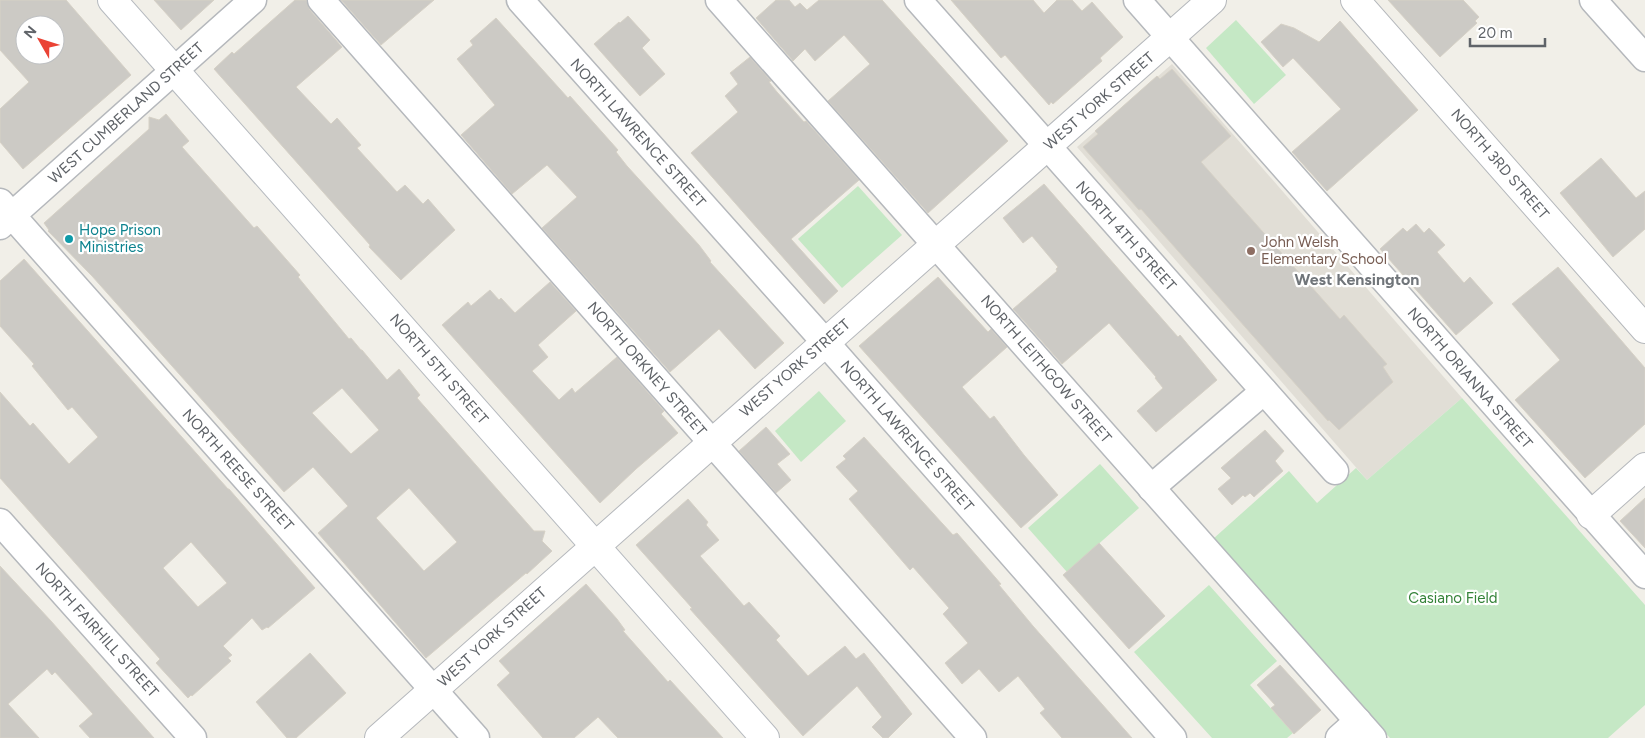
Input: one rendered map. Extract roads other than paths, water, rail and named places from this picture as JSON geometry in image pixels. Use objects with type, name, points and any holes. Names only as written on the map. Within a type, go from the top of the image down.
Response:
[{"type":"street","name":"NORTH 5TH STREET","points":[[112,0],[765,738]]},
{"type":"street","name":"WEST CUMBERLAND STREET","points":[[4,214],[174,70],[253,0]]},
{"type":"street","name":"NORTH ORKNEY STREET","points":[[321,0],[973,738]]},
{"type":"street","name":"NORTH LAWRENCE STREET","points":[[520,0],[1174,738]]},
{"type":"street","name":"NORTH LEITHGOW STREET","points":[[719,0],[1366,729]]},
{"type":"street","name":"NORTH 4TH STREET","points":[[918,0],[1335,471]]},
{"type":"street","name":"NORTH ORIANNA STREET","points":[[1137,0],[1645,575]]},
{"type":"street","name":"WEST YORK STREET","points":[[379,738],[1212,0]]},
{"type":"street","name":"NORTH 3RD STREET","points":[[1355,0],[1645,329]]},
{"type":"street","points":[[1593,0],[1645,58]]},
{"type":"street","name":"NORTH REESE STREET","points":[[4,214],[476,738]]},
{"type":"street","points":[[1151,488],[1264,391]]},
{"type":"street","points":[[1592,515],[1645,468]]},
{"type":"street","name":"NORTH FAIRHILL STREET","points":[[0,522],[193,738]]},
{"type":"street","points":[[1339,738],[1366,729]]},
{"type":"place","name":"Hope Prison Ministries","points":[[69,239]]},
{"type":"place","name":"John Welsh Elementary School","points":[[1251,251]]},
{"type":"district","name":"West Kensington","points":[[1357,279]]},
{"type":"park label","name":"Casiano Field","points":[[1453,598]]}]
